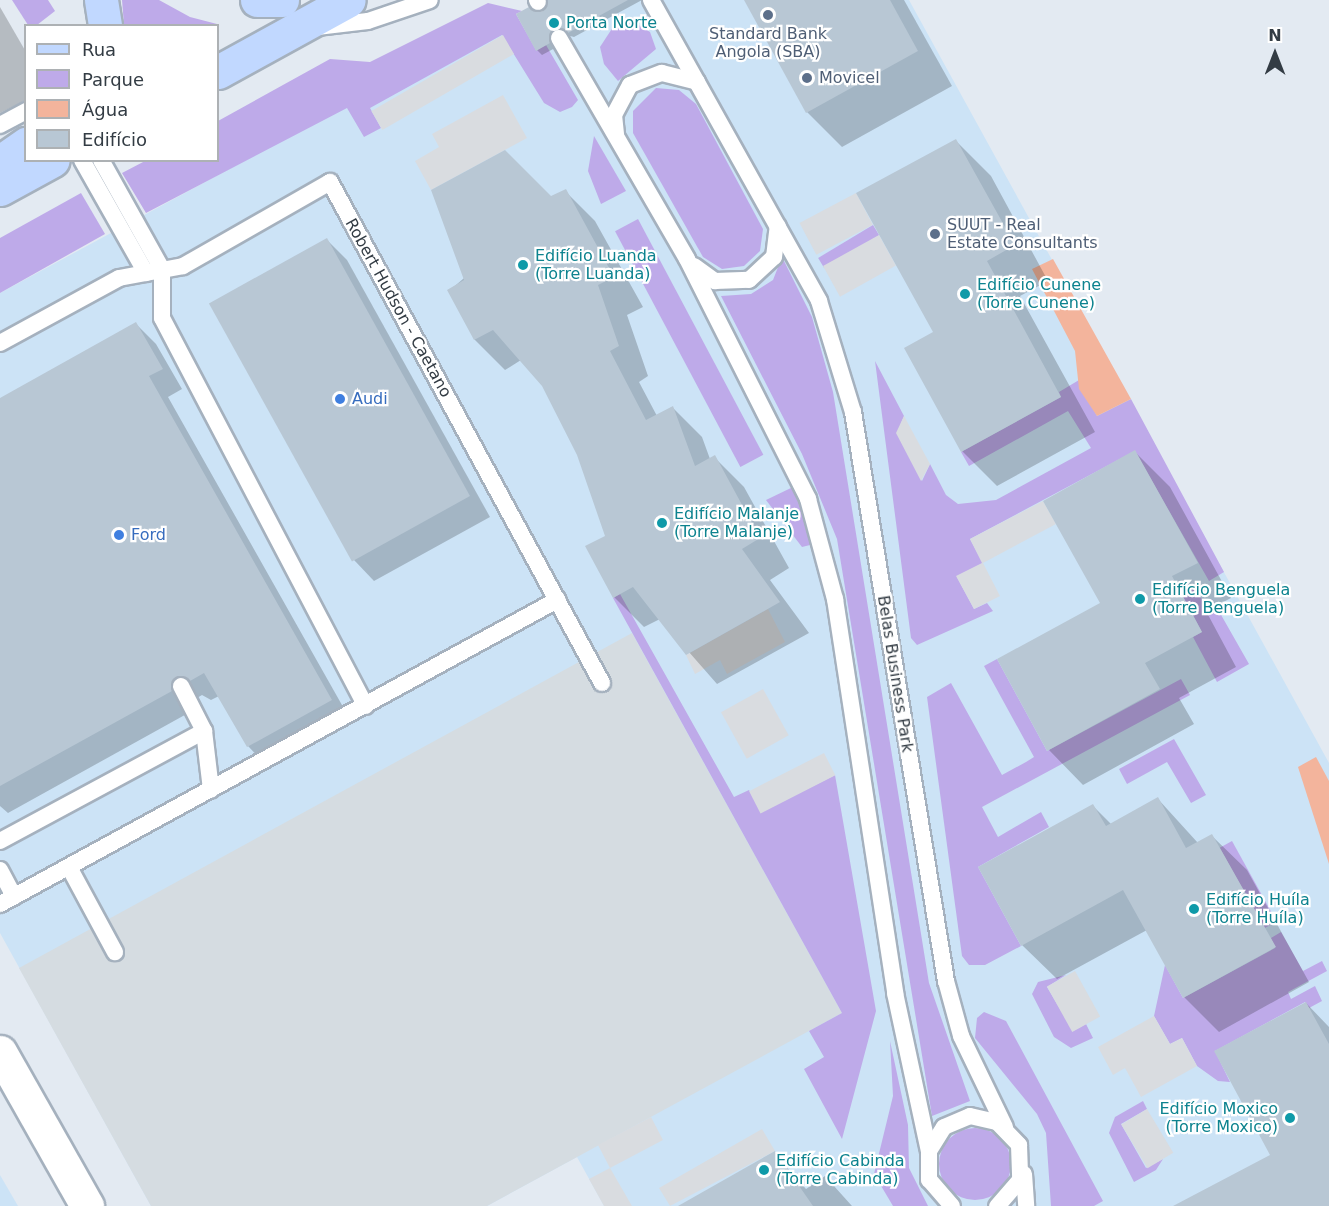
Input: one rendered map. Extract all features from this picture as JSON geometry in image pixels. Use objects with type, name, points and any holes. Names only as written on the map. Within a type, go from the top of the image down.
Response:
[{"type":"main road","points":[[101,0],[105,24]]},
{"type":"main road","points":[[257,0],[282,0]]},
{"type":"main road","points":[[219,71],[349,0]]},
{"type":"main road","points":[[0,162],[24,145]]},
{"type":"main road","points":[[0,189],[49,162]]},
{"type":"street","points":[[0,1052],[87,1206]]},
{"type":"lane","points":[[298,29],[368,21],[430,0]]},
{"type":"lane","name":"Belas Business Park","points":[[651,0],[819,301],[852,411],[946,981],[961,1036],[1005,1127],[1019,1144],[1026,1206]]},
{"type":"lane","points":[[559,38],[687,259],[808,499],[823,548],[897,1005],[928,1151],[929,1180],[949,1205]]},
{"type":"lane","points":[[621,148],[614,115],[630,85],[662,73],[698,82]]},
{"type":"lane","points":[[0,125],[24,112]]},
{"type":"lane","points":[[83,162],[154,271]]},
{"type":"lane","points":[[102,162],[154,271],[162,318],[366,706]]},
{"type":"lane","name":"Robert Hudson - Caetano","points":[[0,343],[119,278],[183,266],[330,182],[602,683]]},
{"type":"lane","points":[[687,259],[715,281],[748,279],[774,257],[778,224]]},
{"type":"lane","points":[[0,870],[7,900],[557,600]]},
{"type":"lane","points":[[181,686],[204,730],[211,790]]},
{"type":"lane","points":[[0,841],[204,730]]},
{"type":"lane","points":[[69,867],[115,952]]},
{"type":"lane","points":[[928,1151],[937,1134],[961,1118],[988,1118],[1005,1127]]},
{"type":"lane","points":[[997,1206],[1013,1193],[1023,1166]]},
{"type":"shaded area","points":[[585,0],[909,0],[1329,763],[1329,1206],[604,1206],[577,1157],[487,1206],[151,1206],[0,933],[0,293],[516,14],[526,32]]},
{"type":"shaded area","points":[[503,35],[514,54],[382,130],[371,111]]},
{"type":"shaded area","points":[[503,95],[527,138],[431,190],[415,161],[439,147],[432,134]]},
{"type":"shaded area","points":[[856,193],[873,225],[816,255],[799,223]]},
{"type":"shaded area","points":[[879,235],[896,266],[840,297],[823,266]]},
{"type":"shaded area","points":[[904,416],[930,464],[921,481],[896,433]]},
{"type":"shaded area","points":[[1043,501],[1056,524],[983,563],[1000,596],[974,609],[956,576],[982,563],[970,539]]},
{"type":"shaded area","points":[[768,609],[785,642],[727,674],[720,660],[695,674],[686,655]]},
{"type":"shaded area","points":[[632,633],[842,1013],[487,1206],[151,1206],[19,968]]},
{"type":"shaded area","points":[[763,689],[789,735],[747,759],[721,712]]},
{"type":"shaded area","points":[[824,753],[835,775],[761,813],[749,791]]},
{"type":"shaded area","points":[[1075,971],[1100,1016],[1072,1032],[1047,987]]},
{"type":"shaded area","points":[[1154,1016],[1170,1044],[1182,1038],[1197,1066],[1141,1097],[1125,1068],[1113,1075],[1098,1047]]},
{"type":"shaded area","points":[[1147,1109],[1173,1153],[1148,1168],[1121,1124]]},
{"type":"shaded area","points":[[651,1117],[663,1140],[610,1168],[598,1145]]},
{"type":"shaded area","points":[[762,1129],[775,1151],[670,1206],[659,1188]]},
{"type":"shaded area","points":[[610,1168],[632,1206],[604,1206],[589,1179]]},
{"type":"shaded area","points":[[0,1175],[18,1206],[0,1206]]},
{"type":"green space","points":[[12,0],[48,0],[55,11],[38,24],[27,24]]},
{"type":"green space","points":[[122,0],[159,0],[190,17],[217,24],[124,24]]},
{"type":"green space","points":[[488,3],[522,11],[516,14],[536,50],[546,45],[578,100],[572,107],[560,112],[544,103],[502,35],[370,108],[381,128],[364,137],[347,108],[146,213],[122,173],[143,162],[219,162],[219,120],[330,59],[370,62]]},
{"type":"green space","points":[[634,22],[650,32],[656,49],[618,81],[604,64],[600,47],[615,24]]},
{"type":"green space","points":[[656,88],[679,90],[696,104],[763,229],[760,251],[744,266],[722,269],[703,257],[633,133],[633,111]]},
{"type":"green space","points":[[594,136],[626,191],[601,204],[588,171]]},
{"type":"green space","points":[[81,193],[105,234],[0,293],[0,238]]},
{"type":"green space","points":[[638,219],[763,455],[740,467],[615,231]]},
{"type":"green space","points":[[873,225],[879,235],[824,268],[818,258]]},
{"type":"green space","points":[[782,257],[812,317],[833,392],[929,983],[970,1101],[932,1116],[837,539],[802,454],[721,296],[751,294],[773,280]]},
{"type":"green space","points":[[875,361],[904,416],[897,433],[922,481],[930,464],[946,495],[958,504],[996,500],[1091,448],[1068,411],[969,466],[961,452],[1061,397],[1059,392],[1079,380],[1097,416],[1131,399],[1224,572],[1209,581],[1135,451],[970,539],[983,563],[957,577],[974,609],[987,603],[993,611],[917,645],[911,638]]},
{"type":"green space","points":[[793,487],[809,521],[814,544],[802,547],[766,500]]},
{"type":"green space","points":[[1195,587],[1204,603],[1212,599],[1249,664],[1217,682],[1193,637],[1202,632],[1182,595]]},
{"type":"green space","points":[[620,594],[734,797],[749,790],[761,812],[835,775],[876,1011],[842,1139],[804,1069],[824,1057],[809,1031],[842,1013],[613,598]]},
{"type":"green space","points":[[997,659],[1047,751],[1181,679],[1190,695],[982,807],[998,837],[1041,812],[1049,827],[978,867],[1021,946],[985,965],[969,965],[962,956],[927,697],[951,683],[1002,775],[1026,762],[1034,757],[984,666]]},
{"type":"green space","points":[[1174,739],[1206,795],[1191,803],[1167,762],[1127,784],[1119,769]]},
{"type":"green space","points":[[1232,841],[1277,921],[1264,928],[1220,848]]},
{"type":"green space","points":[[1281,932],[1303,971],[1322,961],[1327,971],[1288,992],[1291,999],[1315,986],[1322,1001],[1309,1008],[1305,1002],[1215,1051],[1230,1082],[1218,1081],[1197,1066],[1182,1038],[1170,1044],[1154,1016],[1165,965],[1183,998],[1275,948],[1271,938]]},
{"type":"green space","points":[[1066,975],[1047,987],[1073,1031],[1086,1024],[1093,1038],[1071,1048],[1054,1037],[1032,994],[1038,982]]},
{"type":"green space","points":[[984,1012],[1006,1021],[1103,1201],[1094,1206],[1051,1206],[1046,1133],[1037,1114],[975,1038],[977,1018]]},
{"type":"green space","points":[[890,1041],[908,1125],[909,1168],[928,1206],[893,1206],[874,1174],[893,1096]]},
{"type":"green space","points":[[1143,1101],[1147,1109],[1121,1124],[1146,1168],[1163,1159],[1156,1170],[1134,1182],[1109,1133],[1115,1117]]},
{"type":"green space","points":[[982,1128],[1001,1138],[1009,1150],[1011,1164],[1009,1178],[1001,1190],[989,1198],[968,1200],[949,1190],[941,1178],[939,1157],[949,1138],[961,1130]]},
{"type":"water","points":[[1053,259],[1131,399],[1097,416],[1079,389],[1075,351],[1032,269]]},
{"type":"water","points":[[1316,757],[1329,781],[1329,864],[1298,767]]},
{"type":"building","name":"Porta Norte","points":[[548,0],[628,0],[568,33],[554,29],[550,43],[536,51],[516,14],[529,7],[542,12]]},
{"type":"building","points":[[744,0],[890,0],[918,51],[806,113]]},
{"type":"building","name":"Edifício Cunene (Torre Cunene)","points":[[956,139],[1015,245],[987,261],[1061,397],[961,452],[904,348],[933,332],[856,193]]},
{"type":"building","points":[[505,150],[551,196],[566,189],[614,277],[598,285],[619,346],[610,351],[646,420],[673,406],[695,466],[715,455],[760,538],[742,549],[780,602],[686,655],[633,587],[613,598],[585,546],[605,536],[577,455],[542,386],[493,330],[474,340],[447,290],[464,280],[431,190]]},
{"type":"building","name":"Audi","points":[[327,238],[470,496],[352,561],[209,303]]},
{"type":"building","name":"Ford","points":[[136,322],[163,369],[149,376],[332,700],[247,747],[204,673],[190,681],[177,676],[172,691],[0,786],[0,398]]},
{"type":"building","name":"Edifício Benguela (Torre Benguela)","points":[[1135,450],[1198,563],[1172,576],[1202,632],[1145,663],[1160,689],[1047,751],[997,659],[1100,603],[1043,501]]},
{"type":"building","name":"Edifício Huíla (Torre Huíla)","points":[[1158,797],[1186,848],[1212,834],[1276,947],[1183,998],[1123,890],[1021,946],[978,867],[1093,804],[1106,826]]},
{"type":"building","name":"Edifício Moxico (Torre Moxico)","points":[[1306,1002],[1329,1044],[1329,1206],[1173,1206],[1270,1155],[1214,1051]]},
{"type":"building","name":"Edifício Cabinda (Torre Cabinda)","points":[[775,1151],[813,1206],[678,1206]]},
{"type":"place","name":"Standard Bank Angola (SBA)","points":[[768,15]]},
{"type":"place","name":"Porta Norte","points":[[554,23]]},
{"type":"place","name":"Movicel","points":[[807,78]]},
{"type":"place","name":"SUUT - Real Estate Consultants","points":[[935,234]]},
{"type":"place","name":"Edifício Luanda (Torre Luanda)","points":[[523,265]]},
{"type":"place","name":"Edifício Cunene (Torre Cunene)","points":[[965,294]]},
{"type":"place","name":"Audi","points":[[340,399]]},
{"type":"place","name":"Edifício Malanje (Torre Malanje)","points":[[662,523]]},
{"type":"place","name":"Ford","points":[[119,535]]},
{"type":"place","name":"Edifício Benguela (Torre Benguela)","points":[[1140,599]]},
{"type":"place","name":"Edifício Huíla (Torre Huíla)","points":[[1194,909]]},
{"type":"place","name":"Edifício Moxico (Torre Moxico)","points":[[1290,1118]]},
{"type":"place","name":"Edifício Cabinda (Torre Cabinda)","points":[[764,1170]]}]
